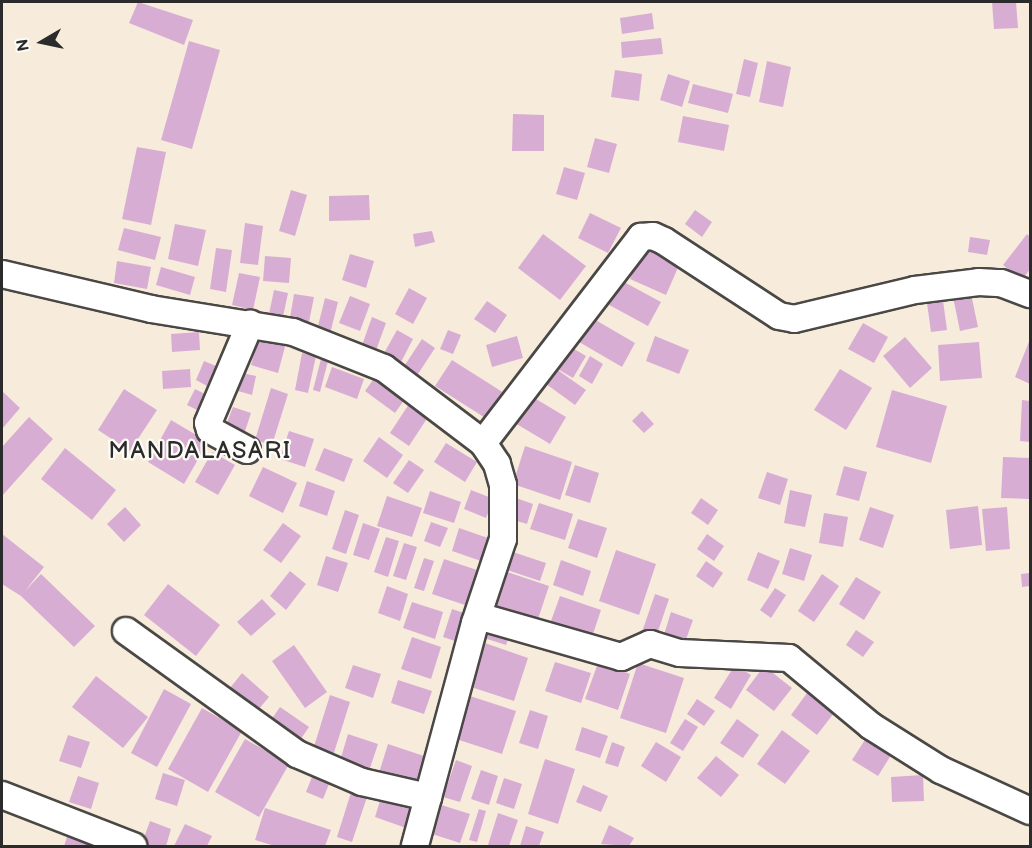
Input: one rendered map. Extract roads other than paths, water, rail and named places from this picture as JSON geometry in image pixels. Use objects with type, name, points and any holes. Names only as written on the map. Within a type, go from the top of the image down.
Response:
[{"type":"street","points":[[483,443],[636,241],[648,235],[664,241],[779,316],[794,319],[915,290],[979,282],[1001,283],[1030,294]]},
{"type":"street","points":[[2,274],[151,309],[293,332],[384,368],[483,443],[497,464],[506,513],[503,539],[478,616],[415,846]]},
{"type":"street","points":[[247,450],[210,430],[208,423],[250,324]]},
{"type":"street","points":[[478,616],[621,657],[650,644],[671,652],[789,658],[871,726],[941,770],[1030,811]]},
{"type":"street","points":[[126,631],[297,754],[362,782],[428,797]]},
{"type":"street","points":[[2,795],[133,846]]},
{"type":"district","name":"MANDALASARI","points":[[200,451]]}]
